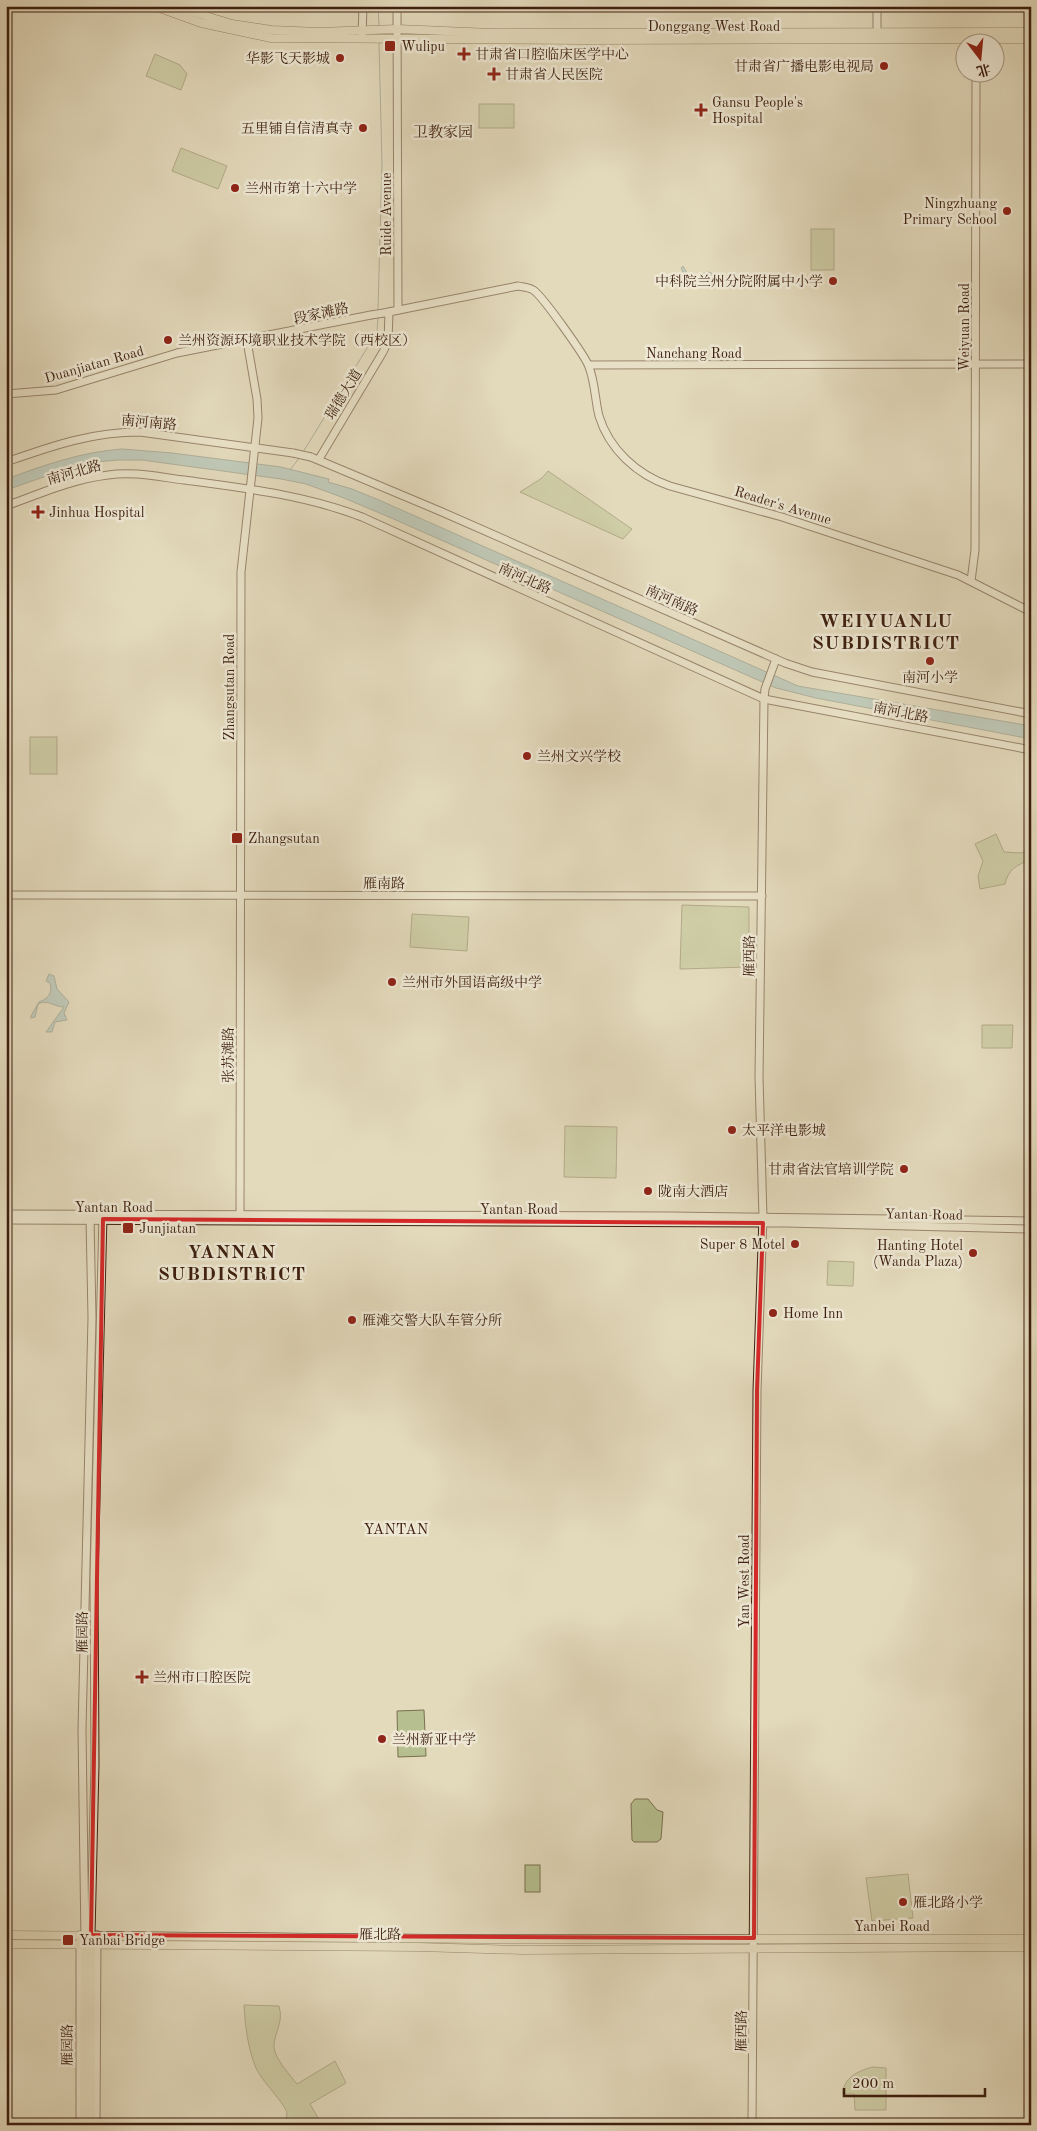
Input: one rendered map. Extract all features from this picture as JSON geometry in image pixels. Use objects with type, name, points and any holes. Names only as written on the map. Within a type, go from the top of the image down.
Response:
[{"type":"main road","points":[[154,6],[201,23],[271,38],[364,38],[388,33]]},
{"type":"main road","points":[[173,6],[232,24],[272,30],[319,32],[366,29],[397,33]]},
{"type":"main road","points":[[363,6],[366,29],[364,38]]},
{"type":"main road","points":[[397,6],[398,310],[518,286],[533,290],[542,299],[589,366]]},
{"type":"main road","points":[[877,6],[877,32]]},
{"type":"main road","name":"Donggang West Road","points":[[397,33],[877,32],[954,37]]},
{"type":"main road","name":"Donggang West Road","points":[[1004,35],[1031,32]]},
{"type":"main road","name":"Donggang West Road","points":[[397,33],[588,40],[954,38]]},
{"type":"main road","name":"Donggang West Road","points":[[1004,39],[1031,39]]},
{"type":"main road","name":"Weiyuan Road","points":[[971,581],[975,550],[977,364],[976,82]]},
{"type":"main road","name":"段家滩路","points":[[247,341],[398,310]]},
{"type":"main road","name":"瑞德大道","points":[[315,458],[383,352],[388,340],[386,312]]},
{"type":"main road","points":[[247,341],[257,398],[258,418],[255,447]]},
{"type":"main road","name":"Duanjiatan Road","points":[[6,394],[56,390],[177,353],[247,341]]},
{"type":"main road","name":"Nanchang Road","points":[[589,366],[1031,364]]},
{"type":"main road","name":"Reader's Avenue","points":[[589,366],[600,417],[607,435],[628,462],[649,478],[670,486],[828,531],[971,581],[1031,612]]},
{"type":"main road","name":"南河南路","points":[[6,462],[63,442],[114,432],[140,432],[255,447],[315,458],[776,659],[812,672],[1031,714]]},
{"type":"main road","name":"Zhangsutan Road","points":[[241,896],[241,572],[255,447]]},
{"type":"main road","name":"南河北路","points":[[6,506],[84,479],[108,474],[132,474],[251,488],[313,501],[362,517],[764,699],[1031,750]]},
{"type":"main road","name":"雁西路","points":[[763,1220],[759,1077],[764,699],[765,689],[776,659]]},
{"type":"main road","name":"雁南路","points":[[6,895],[762,896]]},
{"type":"main road","name":"张苏滩路","points":[[240,1217],[241,896]]},
{"type":"main road","points":[[6,1214],[90,1217]]},
{"type":"main road","name":"Yantan Road","points":[[6,1220],[90,1217],[240,1217],[1031,1221]]},
{"type":"main road","name":"雁园路","points":[[84,2125],[88,1935],[82,1738],[86,1651],[85,1578],[92,1318],[90,1217]]},
{"type":"main road","name":"雁园路","points":[[88,1935],[95,1764],[94,1578],[103,1217]]},
{"type":"main road","name":"Yantan Road","points":[[763,1220],[1031,1229]]},
{"type":"main road","name":"Yan West Road","points":[[754,1938],[757,1399],[763,1220]]},
{"type":"main road","points":[[85,1578],[94,1578]]},
{"type":"main road","name":"雁北路","points":[[6,1935],[754,1938]]},
{"type":"main road","name":"雁西路","points":[[752,2125],[754,1938]]},
{"type":"main road","name":"Yanbei Road","points":[[754,1938],[1031,1939]]},
{"type":"main road","name":"雁北路","points":[[6,1944],[418,1947],[522,1950],[754,1949]]},
{"type":"main road","name":"雁园路","points":[[88,1945],[92,2050],[91,2125]]},
{"type":"main road","name":"雁园路","points":[[80,2125],[88,1945]]},
{"type":"main road","name":"雁园路","points":[[88,1945],[96,2125]]},
{"type":"main road","name":"Yanbei Road","points":[[754,1949],[1031,1947]]},
{"type":"highlighted area","points":[[103,1219],[763,1223],[757,1391],[754,1938],[91,1935]]},
{"type":"green space","points":[[155,54],[180,65],[187,74],[181,90],[146,76]]},
{"type":"green space","points":[[479,104],[514,104],[514,128],[479,128]]},
{"type":"green space","points":[[181,148],[227,166],[218,189],[172,171]]},
{"type":"green space","points":[[811,229],[834,229],[834,270],[811,270]]},
{"type":"green space","points":[[548,471],[632,529],[623,539],[520,492],[542,478]]},
{"type":"green space","points":[[30,737],[57,737],[57,774],[30,774]]},
{"type":"green space","points":[[996,834],[1004,852],[1021,853],[1031,849],[1031,860],[1021,863],[1014,868],[1008,875],[1005,884],[980,889],[978,876],[983,861],[975,844]]},
{"type":"green space","points":[[682,905],[749,907],[749,967],[680,969]]},
{"type":"green space","points":[[412,914],[469,917],[467,951],[410,947]]},
{"type":"green space","points":[[982,1025],[1013,1025],[1012,1048],[982,1048]]},
{"type":"green space","points":[[565,1126],[617,1127],[616,1178],[564,1177]]},
{"type":"green space","points":[[828,1261],[854,1262],[853,1286],[827,1285]]},
{"type":"green space","points":[[424,1710],[426,1756],[398,1757],[397,1711]]},
{"type":"green space","points":[[635,1799],[648,1799],[657,1810],[663,1812],[661,1839],[657,1842],[634,1842],[632,1840],[631,1804]]},
{"type":"green space","points":[[525,1865],[540,1865],[540,1892],[525,1892]]},
{"type":"green space","points":[[908,1874],[913,1918],[872,1921],[866,1878]]},
{"type":"green space","points":[[244,2005],[279,2006],[280,2019],[274,2041],[275,2052],[282,2065],[297,2084],[335,2061],[346,2083],[310,2104],[322,2125],[285,2125],[286,2109],[259,2073],[253,2061],[247,2037]]},
{"type":"green space","points":[[872,2067],[886,2068],[886,2110],[855,2110],[854,2094],[843,2094],[844,2088],[848,2079],[852,2076]]},
{"type":"water","points":[[683,266],[687,273],[694,277],[708,272],[714,274],[714,284],[701,284],[688,277],[683,280],[684,274],[681,268]]},
{"type":"water","points":[[122,449],[172,453],[281,467],[329,479],[328,482],[379,500],[798,686],[1031,726],[1031,739],[816,698],[776,688],[389,517],[306,484],[142,460],[118,460],[95,462],[61,471],[6,490],[6,479],[20,474],[78,456]]},
{"type":"water","points":[[49,974],[54,976],[57,989],[69,1002],[64,1013],[67,1020],[55,1022],[52,1032],[46,1032],[64,1007],[48,1003],[38,1004],[35,1017],[31,1018],[31,1016],[39,1002],[47,998],[50,993],[50,983],[46,981]]},
{"type":"waterway","points":[[378,6],[379,25]]},
{"type":"waterway","points":[[378,310],[382,163],[379,42]]},
{"type":"waterway","points":[[303,452],[377,332],[378,317]]},
{"type":"waterway","points":[[290,470],[300,457]]},
{"type":"place","name":"Wulipu","points":[[390,46]]},
{"type":"place","name":"甘肃省口腔临床医学中心","points":[[464,54]]},
{"type":"place","name":"华影飞天影城","points":[[340,58]]},
{"type":"place","name":"甘肃省广播电影电视局","points":[[884,66]]},
{"type":"place","name":"甘肃省人民医院","points":[[494,74]]},
{"type":"place","name":"Gansu People's Hospital","points":[[701,110]]},
{"type":"place","name":"五里铺自信清真寺","points":[[363,128]]},
{"type":"place","name":"兰州市第十六中学","points":[[235,188]]},
{"type":"place","name":"Ningzhuang Primary School","points":[[1007,211]]},
{"type":"place","name":"中科院兰州分院附属中小学","points":[[833,281]]},
{"type":"place","name":"兰州资源环境职业技术学院（西校区）","points":[[168,340]]},
{"type":"place","name":"Jinhua Hospital","points":[[38,512]]},
{"type":"place","name":"南河小学","points":[[930,661]]},
{"type":"place","name":"兰州文兴学校","points":[[527,756]]},
{"type":"place","name":"Zhangsutan","points":[[237,838]]},
{"type":"place","name":"兰州市外国语高级中学","points":[[392,982]]},
{"type":"place","name":"太平洋电影城","points":[[732,1130]]},
{"type":"place","name":"甘肃省法官培训学院","points":[[904,1169]]},
{"type":"place","name":"陇南大酒店","points":[[648,1191]]},
{"type":"place","name":"Junjiatan","points":[[128,1228]]},
{"type":"place","name":"Super 8 Motel","points":[[795,1244]]},
{"type":"place","name":"Hanting Hotel (Wanda Plaza)","points":[[973,1253]]},
{"type":"place","name":"Home Inn","points":[[773,1313]]},
{"type":"place","name":"雁滩交警大队车管分所","points":[[352,1320]]},
{"type":"place","name":"兰州市口腔医院","points":[[142,1677]]},
{"type":"place","name":"兰州新亚中学","points":[[382,1739]]},
{"type":"place","name":"雁北路小学","points":[[903,1902]]},
{"type":"place","name":"Yanbai Bridge","points":[[68,1940]]},
{"type":"district","name":"卫教家园","points":[[443,132]]},
{"type":"district","name":"WEIYUANLU SUBDISTRICT","points":[[886,631]]},
{"type":"district","name":"YANNAN SUBDISTRICT","points":[[232,1262]]},
{"type":"district","name":"YANTAN","points":[[396,1529]]}]
